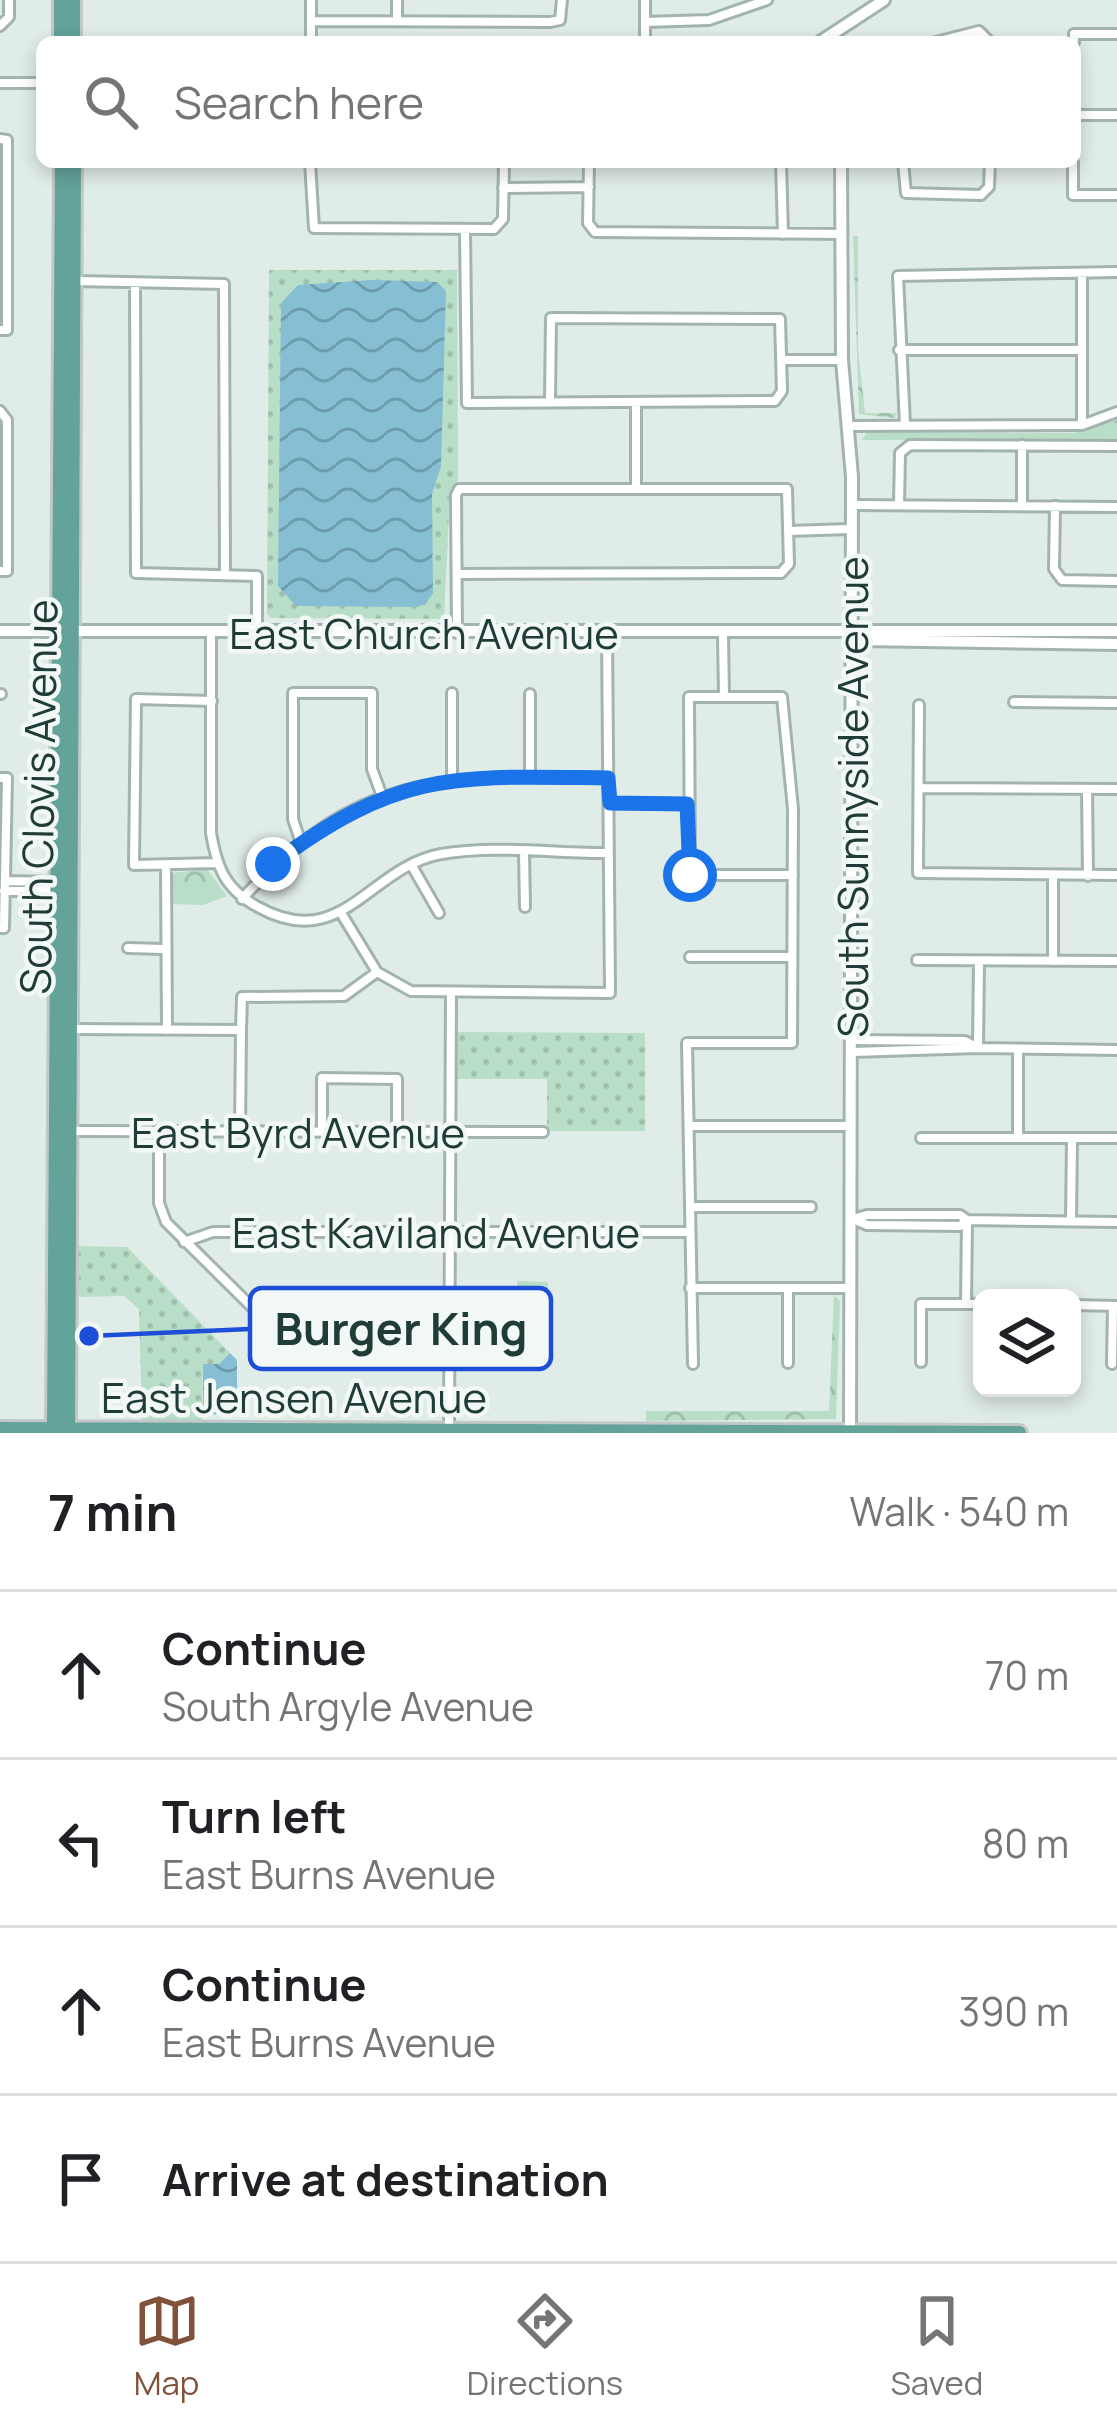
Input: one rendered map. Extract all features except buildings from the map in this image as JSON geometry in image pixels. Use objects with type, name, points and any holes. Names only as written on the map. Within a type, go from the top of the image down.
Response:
[{"type":"main road","points":[[61,0],[62,36]]},
{"type":"main road","points":[[74,0],[74,36]]},
{"type":"main road","name":"South Clovis Avenue","points":[[61,1131],[68,1029],[62,168]]},
{"type":"main road","name":"South Clovis Avenue","points":[[61,1431],[61,1131],[55,969],[68,633],[74,168]]},
{"type":"main road","points":[[62,216],[68,277],[74,281]]},
{"type":"main road","points":[[55,969],[61,1022],[68,1029]]},
{"type":"main road","name":"East Jensen Avenue","points":[[0,1429],[1019,1433]]},
{"type":"street","points":[[4,24],[9,0]]},
{"type":"street","points":[[311,0],[311,36]]},
{"type":"street","points":[[397,0],[397,21]]},
{"type":"street","points":[[311,21],[560,20],[562,0]]},
{"type":"street","points":[[645,36],[646,0]]},
{"type":"street","points":[[645,22],[709,20],[767,0]]},
{"type":"street","points":[[829,36],[884,0]]},
{"type":"street","points":[[1081,37],[1117,34]]},
{"type":"street","points":[[0,83],[36,82]]},
{"type":"street","points":[[1081,115],[1117,115]]},
{"type":"street","points":[[3,140],[3,330]]},
{"type":"street","points":[[310,168],[314,228],[464,229],[501,226],[504,168]]},
{"type":"street","points":[[589,168],[591,230],[842,235]]},
{"type":"street","points":[[781,168],[783,234]]},
{"type":"street","name":"South Sunnyside Avenue","points":[[842,168],[842,360],[851,505],[854,1220],[850,1433]]},
{"type":"street","points":[[904,168],[906,193],[987,193],[989,168]]},
{"type":"street","points":[[1073,168],[1073,195],[1117,195]]},
{"type":"street","points":[[503,188],[589,188]]},
{"type":"street","points":[[464,229],[467,403],[779,400],[780,319],[551,318],[550,401]]},
{"type":"street","points":[[905,424],[898,276],[1117,272]]},
{"type":"street","points":[[1082,273],[1082,425]]},
{"type":"street","points":[[74,281],[224,284],[225,574]]},
{"type":"street","points":[[135,282],[136,573],[256,577],[257,633]]},
{"type":"street","points":[[898,350],[1082,350]]},
{"type":"street","points":[[781,360],[842,360]]},
{"type":"street","points":[[636,402],[636,487]]},
{"type":"street","points":[[3,411],[3,571]]},
{"type":"street","points":[[849,426],[1082,425],[1117,412]]},
{"type":"street","points":[[899,505],[900,454],[910,446],[1117,446]]},
{"type":"street","points":[[1022,446],[1022,506]]},
{"type":"street","points":[[457,574],[787,570],[787,489],[459,489],[457,574],[457,633]]},
{"type":"street","points":[[851,505],[1117,507]]},
{"type":"street","points":[[1055,506],[1054,569],[1062,580],[1117,580]]},
{"type":"street","points":[[788,531],[850,530]]},
{"type":"street","name":"East Church Avenue","points":[[0,631],[1117,631]]},
{"type":"street","points":[[211,632],[211,833],[216,863],[242,898],[279,919],[313,922],[341,913],[412,866],[441,854],[608,853]]},
{"type":"street","points":[[341,913],[377,973],[411,991],[610,993],[607,633]]},
{"type":"street","points":[[723,634],[724,697]]},
{"type":"street","name":"East Church Avenue","points":[[848,634],[860,640],[1117,644]]},
{"type":"street","points":[[301,843],[293,819],[293,693],[371,693],[372,769],[382,796]]},
{"type":"street","points":[[452,693],[452,778]]},
{"type":"street","points":[[530,694],[530,777]]},
{"type":"street","points":[[693,1364],[687,1043],[792,1042],[794,875],[794,809],[782,697],[688,697],[690,875],[794,875]]},
{"type":"street","points":[[212,701],[136,699],[134,865],[216,863]]},
{"type":"street","points":[[1013,702],[1117,703]]},
{"type":"street","points":[[920,705],[917,873],[1117,875]]},
{"type":"street","points":[[2,928],[3,778]]},
{"type":"street","points":[[242,898],[301,843],[382,796],[452,778],[608,778]]},
{"type":"street","points":[[919,788],[1117,789]]},
{"type":"street","points":[[1087,790],[1088,876]]},
{"type":"street","points":[[610,803],[687,804]]},
{"type":"street","points":[[524,853],[525,907]]},
{"type":"street","points":[[166,866],[166,1030]]},
{"type":"street","points":[[412,866],[439,913]]},
{"type":"street","points":[[1053,876],[1053,961]]},
{"type":"street","points":[[5,886],[56,886]]},
{"type":"street","points":[[128,948],[163,949]]},
{"type":"street","points":[[690,957],[793,957]]},
{"type":"street","points":[[917,960],[1117,961]]},
{"type":"street","points":[[978,1048],[979,961]]},
{"type":"street","points":[[240,1132],[242,997],[344,996],[377,973]]},
{"type":"street","points":[[449,1432],[451,994]]},
{"type":"street","points":[[68,1029],[241,1030]]},
{"type":"street","points":[[853,1046],[965,1041],[978,1048],[1018,1051],[1117,1050]]},
{"type":"street","points":[[1018,1051],[1018,1138]]},
{"type":"street","points":[[322,1132],[322,1078],[397,1078],[397,1132]]},
{"type":"street","points":[[691,1126],[854,1126]]},
{"type":"street","name":"East Byrd Avenue","points":[[61,1131],[543,1132]]},
{"type":"street","points":[[159,1132],[159,1210],[184,1242],[272,1327],[518,1330]]},
{"type":"street","points":[[921,1138],[1117,1138]]},
{"type":"street","points":[[1071,1221],[1072,1138]]},
{"type":"street","name":"East Kaviland Avenue","points":[[689,1207],[811,1207]]},
{"type":"street","points":[[854,1220],[959,1215],[967,1220],[1117,1222]]},
{"type":"street","points":[[966,1304],[967,1220]]},
{"type":"street","name":"East Kaviland Avenue","points":[[184,1242],[213,1232],[689,1232]]},
{"type":"street","points":[[690,1288],[853,1288]]},
{"type":"street","points":[[788,1288],[788,1364]]},
{"type":"street","points":[[921,1362],[921,1304],[973,1304]]},
{"type":"street","points":[[1081,1305],[1115,1306],[1112,1364]]},
{"type":"green space","points":[[853,236],[858,236],[858,349],[865,413],[897,413],[894,418],[859,414]]},
{"type":"green space","points":[[269,270],[457,270],[458,480],[450,493],[444,619],[271,618],[267,614]]},
{"type":"green space","points":[[1117,420],[1117,441],[862,440],[867,432],[1074,433]]},
{"type":"green space","points":[[207,869],[227,896],[203,905],[171,904],[172,873]]},
{"type":"green space","points":[[454,1032],[645,1033],[645,1131],[547,1131],[547,1079],[454,1079]]},
{"type":"green space","points":[[78,1246],[127,1247],[230,1353],[219,1364],[203,1365],[202,1421],[142,1420],[139,1309],[124,1296],[79,1297]]},
{"type":"green space","points":[[517,1281],[548,1282],[548,1326],[517,1325]]},
{"type":"green space","points":[[834,1295],[840,1301],[836,1419],[646,1421],[646,1411],[829,1411]]},
{"type":"water","points":[[437,282],[446,291],[441,466],[432,494],[433,593],[425,605],[414,607],[296,606],[278,586],[281,303],[298,285]]},
{"type":"water","points":[[230,1353],[237,1360],[237,1415],[203,1414],[203,1364],[219,1364]]},
{"type":"place","name":"Burger King","points":[[89,1336]]},
{"type":"route","points":[[273,864],[382,796],[419,783],[452,778],[608,778],[610,803],[687,804],[690,875]]}]
